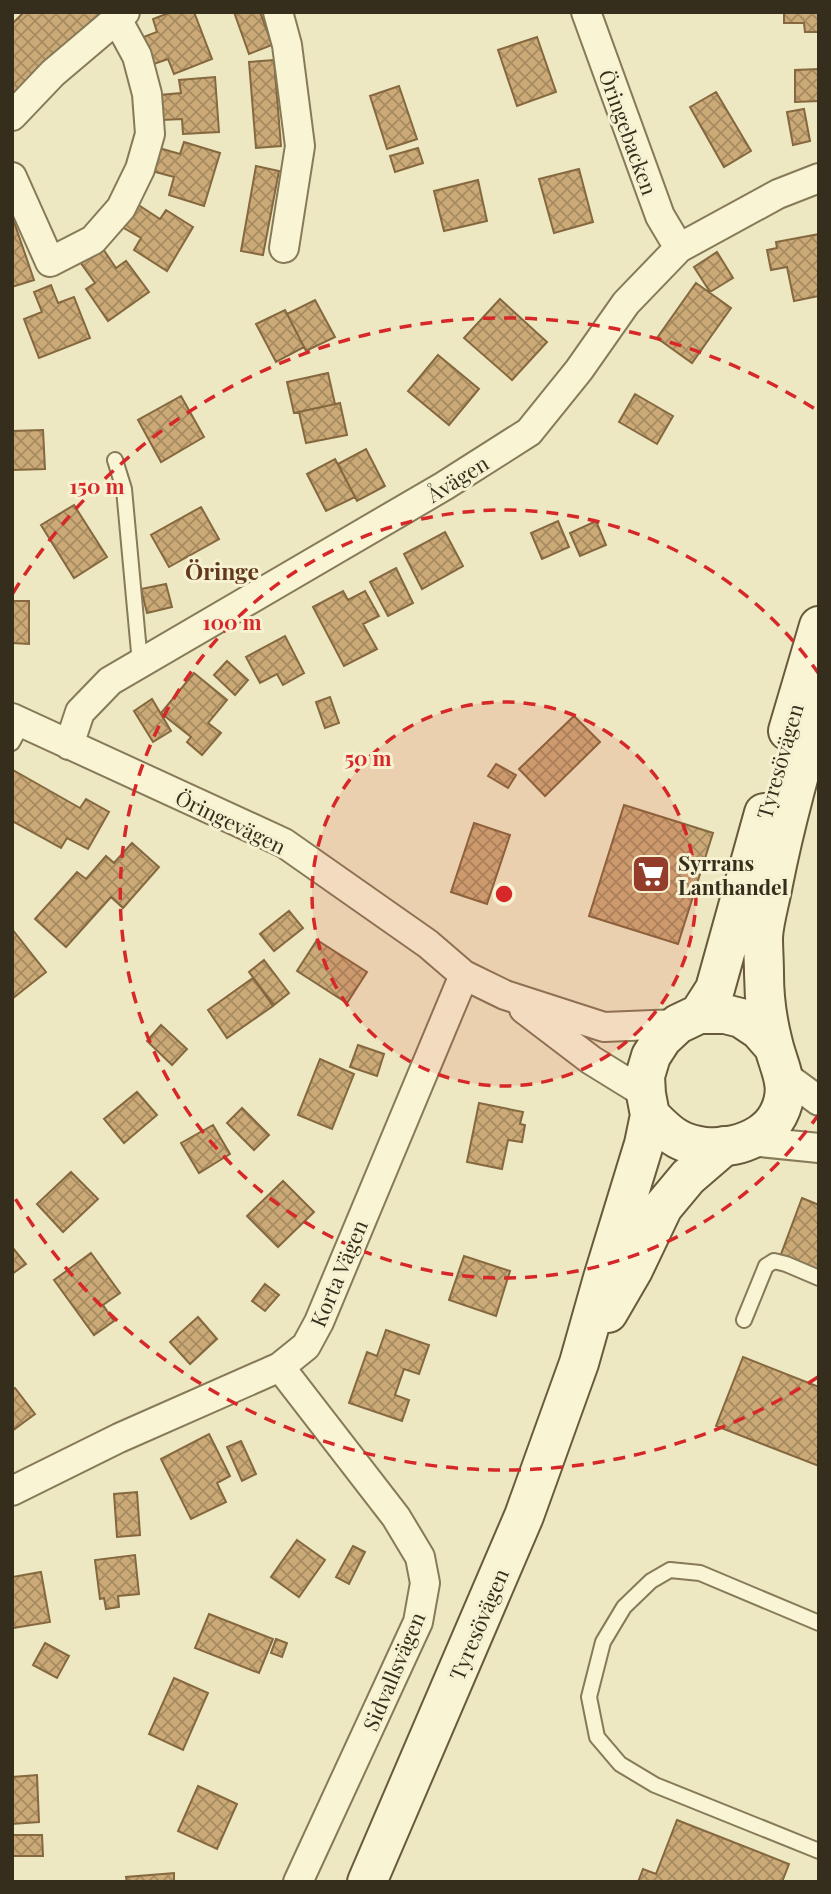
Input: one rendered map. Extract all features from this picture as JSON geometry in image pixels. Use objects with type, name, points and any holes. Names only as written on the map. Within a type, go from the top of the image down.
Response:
[{"type":"main road","name":"Tyresövägen","points":[[367,1882],[524,1516],[579,1363],[644,1144],[648,1105],[645,1076],[651,1056],[662,1039],[688,1019],[715,989],[819,626]]},
{"type":"main road","name":"Tyresövägen","points":[[579,1363],[633,1270],[663,1207],[688,1177],[737,1144],[765,1131],[778,1115],[785,1096],[764,999],[763,935],[781,842],[819,703]]},
{"type":"main road","points":[[688,1019],[725,1014],[741,1018],[759,1030],[779,1061]]},
{"type":"main road","points":[[648,1105],[664,1129],[680,1141],[699,1146],[737,1144]]},
{"type":"street","points":[[278,12],[287,45],[299,146],[284,248]]},
{"type":"street","name":"Öringebacken","points":[[586,12],[660,216],[679,248]]},
{"type":"street","points":[[12,116],[53,73],[122,16],[147,94],[150,134],[136,180],[121,208],[93,240],[50,262],[12,177]]},
{"type":"street","name":"Åvägen","points":[[69,745],[80,712],[110,681],[444,486],[529,432],[579,370],[626,303],[679,248],[778,194],[819,178]]},
{"type":"street","name":"Öringevägen","points":[[16,728],[69,745],[284,844],[428,944],[464,975],[505,995],[604,1027],[688,1019]]},
{"type":"street","name":"Korta Vägen","points":[[12,1491],[119,1438],[280,1367],[306,1346],[319,1322],[464,975]]},
{"type":"street","name":"Öringevägen","points":[[505,995],[648,1105]]},
{"type":"street","points":[[779,1061],[819,1101]]},
{"type":"street","points":[[737,1144],[819,1147]]},
{"type":"street","name":"Sidvallsvägen","points":[[280,1367],[397,1517],[420,1557],[425,1583],[418,1622],[298,1882]]},
{"type":"lane","points":[[116,460],[124,489],[140,663]]},
{"type":"lane","points":[[744,1320],[766,1266],[774,1261],[819,1278]]},
{"type":"lane","points":[[819,1623],[700,1573],[670,1570],[651,1581],[624,1608],[603,1642],[589,1697],[597,1737],[620,1764],[655,1785],[819,1851]]},
{"type":"building","points":[[24,12],[112,12],[12,111],[12,24]]},
{"type":"building","points":[[171,12],[194,12],[212,59],[174,74],[168,59],[148,66],[138,39],[157,32],[153,19]]},
{"type":"building","points":[[234,12],[260,12],[272,45],[249,54]]},
{"type":"building","points":[[784,12],[819,12],[819,32],[805,32],[804,23],[784,23]]},
{"type":"building","points":[[537,37],[556,92],[517,106],[498,50]]},
{"type":"building","points":[[274,60],[281,146],[256,148],[249,62]]},
{"type":"building","points":[[819,69],[819,101],[795,102],[795,70]]},
{"type":"building","points":[[215,77],[219,132],[183,134],[182,119],[162,120],[160,95],[181,93],[179,80]]},
{"type":"building","points":[[399,86],[417,139],[387,149],[370,96]]},
{"type":"building","points":[[716,92],[751,151],[724,167],[690,107]]},
{"type":"building","points":[[804,109],[810,141],[793,145],[787,112]]},
{"type":"building","points":[[184,142],[220,153],[204,206],[169,195],[174,177],[152,171],[159,148],[180,154]]},
{"type":"building","points":[[418,148],[423,163],[395,172],[390,156]]},
{"type":"building","points":[[256,166],[279,171],[263,255],[241,251]]},
{"type":"building","points":[[579,169],[593,222],[554,233],[539,179]]},
{"type":"building","points":[[478,180],[487,221],[444,231],[434,191]]},
{"type":"building","points":[[137,204],[160,219],[166,210],[193,227],[167,271],[134,250],[141,238],[122,227]]},
{"type":"building","points":[[12,216],[34,280],[12,287]]},
{"type":"building","points":[[819,234],[819,296],[794,301],[787,267],[771,270],[767,250],[777,248],[776,242]]},
{"type":"building","points":[[101,246],[116,268],[126,261],[149,292],[108,321],[86,289],[95,283],[80,262]]},
{"type":"building","points":[[717,252],[733,278],[710,292],[694,267]]},
{"type":"building","points":[[696,283],[731,308],[692,363],[657,338]]},
{"type":"building","points":[[51,285],[58,303],[74,297],[90,338],[39,358],[24,319],[42,312],[34,292]]},
{"type":"building","points":[[500,299],[547,342],[512,380],[464,338]]},
{"type":"building","points":[[315,300],[335,337],[306,351],[287,314]]},
{"type":"building","points":[[285,310],[304,347],[276,362],[256,324]]},
{"type":"building","points":[[438,355],[479,389],[449,425],[408,391]]},
{"type":"building","points":[[328,373],[335,404],[294,413],[287,382]]},
{"type":"building","points":[[635,394],[673,416],[657,444],[619,422]]},
{"type":"building","points":[[181,396],[204,437],[161,462],[138,420]]},
{"type":"building","points":[[340,403],[347,435],[306,443],[299,412]]},
{"type":"building","points":[[43,430],[45,469],[12,470],[12,431]]},
{"type":"building","points":[[366,449],[385,486],[357,501],[338,464]]},
{"type":"building","points":[[335,459],[355,497],[326,511],[307,474]]},
{"type":"building","points":[[74,505],[107,557],[74,578],[41,525]]},
{"type":"building","points":[[201,507],[219,539],[169,567],[151,535]]},
{"type":"building","points":[[558,521],[569,547],[542,559],[531,533]]},
{"type":"building","points":[[596,521],[606,545],[580,556],[570,533]]},
{"type":"building","points":[[445,532],[463,566],[422,589],[404,554]]},
{"type":"building","points":[[396,568],[413,603],[388,616],[370,582]]},
{"type":"building","points":[[166,584],[172,607],[147,613],[141,589]]},
{"type":"building","points":[[343,591],[348,600],[365,591],[379,616],[363,624],[377,649],[344,666],[313,607]]},
{"type":"building","points":[[12,601],[29,601],[29,644],[12,643]]},
{"type":"building","points":[[285,636],[304,673],[283,685],[277,674],[260,683],[246,657]]},
{"type":"building","points":[[227,661],[248,680],[235,695],[214,675]]},
{"type":"building","points":[[194,673],[227,700],[208,723],[221,733],[202,755],[187,742],[191,737],[161,713]]},
{"type":"building","points":[[330,697],[339,723],[325,728],[316,702]]},
{"type":"building","points":[[152,699],[171,731],[153,742],[134,711]]},
{"type":"building","points":[[574,716],[600,742],[545,796],[519,769]]},
{"type":"building","points":[[496,764],[516,775],[508,788],[488,776]]},
{"type":"building","points":[[13,770],[80,808],[86,799],[109,812],[88,849],[67,838],[61,848],[12,821]]},
{"type":"building","name":"Syrrans Lanthandel","points":[[624,805],[713,833],[678,944],[589,916]]},
{"type":"building","points":[[474,823],[510,835],[487,904],[451,892]]},
{"type":"building","points":[[132,843],[159,867],[123,908],[111,897],[66,947],[35,919],[77,872],[86,879],[106,856],[114,863]]},
{"type":"building","points":[[289,911],[303,928],[274,951],[260,934]]},
{"type":"building","points":[[12,929],[46,972],[12,999]]},
{"type":"building","points":[[317,940],[367,972],[347,1003],[297,971]]},
{"type":"building","points":[[264,960],[289,993],[274,1005],[249,972]]},
{"type":"building","points":[[253,978],[273,1006],[227,1038],[208,1010]]},
{"type":"building","points":[[161,1025],[187,1049],[172,1065],[147,1041]]},
{"type":"building","points":[[358,1045],[384,1054],[377,1076],[350,1067]]},
{"type":"building","points":[[320,1059],[354,1074],[332,1129],[298,1115]]},
{"type":"building","points":[[137,1092],[157,1115],[124,1143],[104,1119]]},
{"type":"building","points":[[479,1103],[523,1112],[520,1124],[525,1125],[522,1142],[508,1140],[502,1169],[467,1162]]},
{"type":"building","points":[[242,1108],[269,1135],[254,1150],[227,1123]]},
{"type":"building","points":[[213,1125],[230,1154],[199,1173],[181,1143]]},
{"type":"building","points":[[71,1172],[98,1199],[63,1232],[37,1204]]},
{"type":"building","points":[[283,1181],[314,1212],[278,1247],[247,1216]]},
{"type":"building","points":[[802,1198],[819,1205],[819,1271],[780,1257]]},
{"type":"building","points":[[12,1247],[26,1264],[12,1274]]},
{"type":"building","points":[[91,1253],[120,1293],[103,1305],[114,1321],[94,1335],[54,1280]]},
{"type":"building","points":[[464,1256],[510,1271],[496,1316],[449,1300]]},
{"type":"building","points":[[265,1284],[279,1295],[265,1311],[252,1301]]},
{"type":"building","points":[[198,1317],[217,1339],[190,1364],[170,1342]]},
{"type":"building","points":[[386,1330],[429,1345],[419,1374],[404,1369],[395,1395],[409,1400],[402,1421],[349,1403],[367,1352],[377,1356]]},
{"type":"building","points":[[743,1357],[819,1387],[819,1466],[716,1426]]},
{"type":"building","points":[[15,1388],[35,1414],[12,1431],[12,1390]]},
{"type":"building","points":[[209,1434],[230,1476],[217,1483],[226,1502],[191,1519],[161,1459]]},
{"type":"building","points":[[241,1441],[256,1474],[242,1481],[227,1447]]},
{"type":"building","points":[[137,1492],[140,1535],[117,1537],[114,1494]]},
{"type":"building","points":[[297,1540],[325,1560],[299,1597],[271,1577]]},
{"type":"building","points":[[353,1546],[365,1552],[349,1584],[336,1577]]},
{"type":"building","points":[[135,1555],[139,1594],[118,1596],[119,1607],[106,1609],[104,1598],[100,1599],[95,1560]]},
{"type":"building","points":[[41,1572],[50,1622],[13,1628],[12,1577]]},
{"type":"building","points":[[209,1614],[273,1639],[259,1673],[195,1648]]},
{"type":"building","points":[[276,1639],[287,1643],[282,1657],[271,1653]]},
{"type":"building","points":[[45,1643],[69,1656],[57,1678],[33,1665]]},
{"type":"building","points":[[174,1678],[208,1693],[183,1750],[149,1734]]},
{"type":"building","points":[[37,1775],[39,1822],[12,1824],[12,1777]]},
{"type":"building","points":[[198,1786],[237,1804],[217,1849],[178,1831]]},
{"type":"building","points":[[677,1820],[789,1864],[782,1882],[638,1882],[643,1869],[656,1874]]},
{"type":"building","points":[[12,1835],[42,1835],[43,1856],[12,1856]]},
{"type":"building","points":[[174,1873],[174,1882],[127,1882],[126,1877]]},
{"type":"place","name":"Syrrans Lanthandel","points":[[651,874]]},
{"type":"district","name":"Öringe","points":[[222,570]]}]
